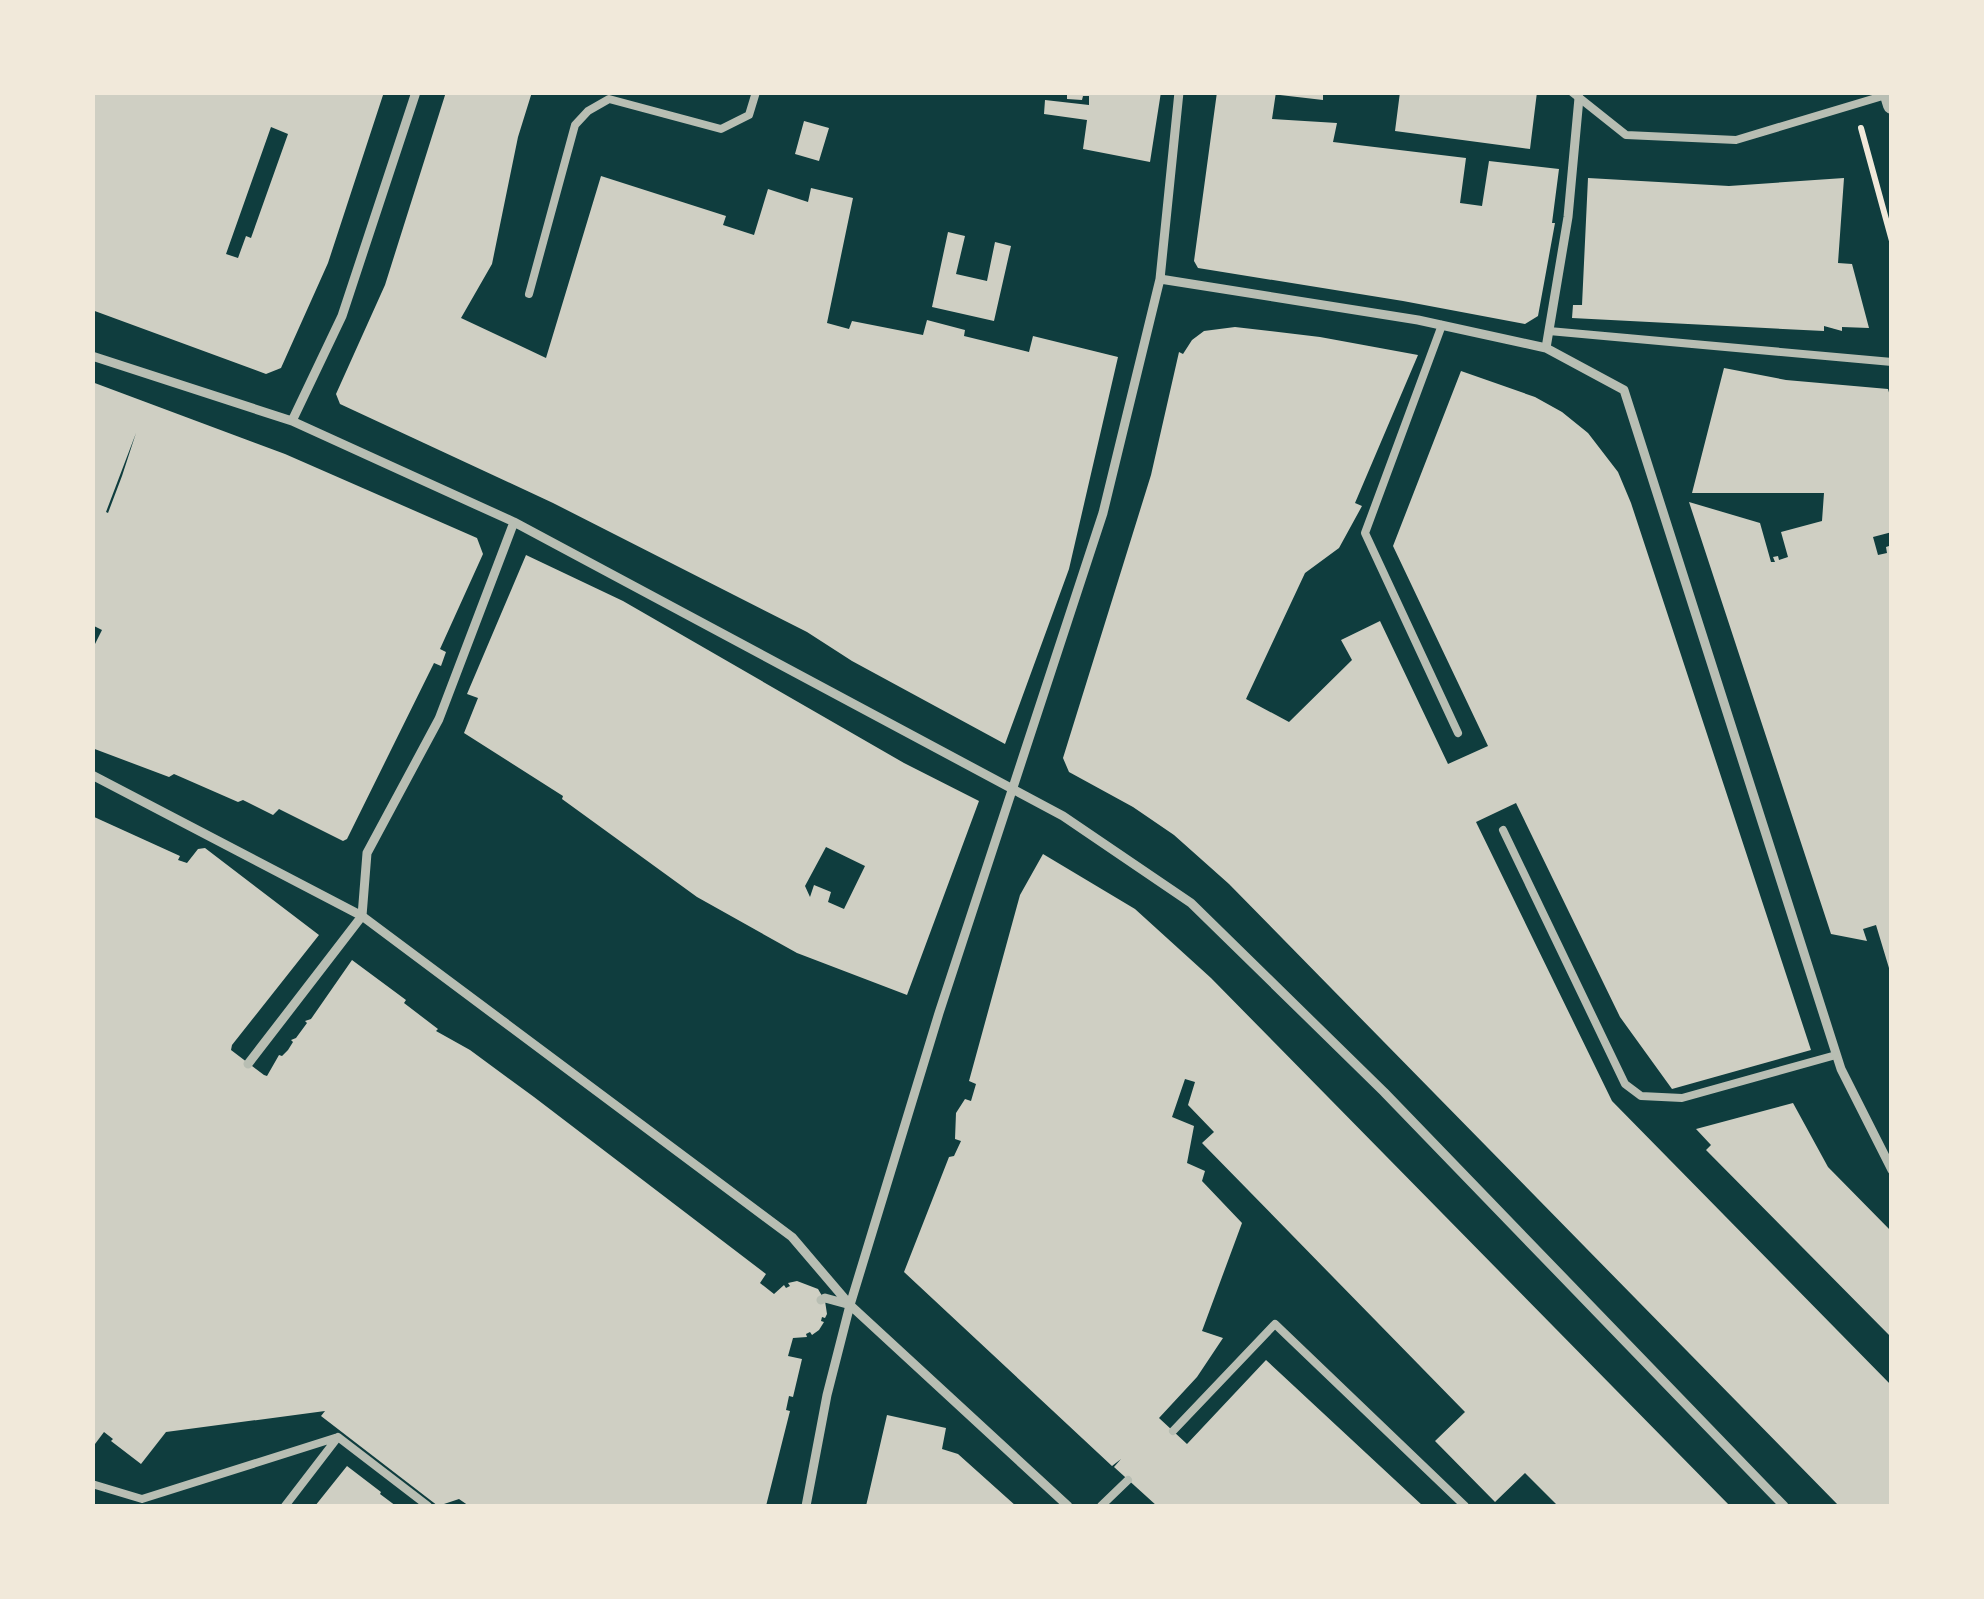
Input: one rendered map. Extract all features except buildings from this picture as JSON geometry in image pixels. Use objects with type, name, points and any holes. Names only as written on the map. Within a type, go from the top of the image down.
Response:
[{"type":"street","points":[[292,421],[342,316],[416,92]]},
{"type":"street","points":[[806,1506],[827,1395],[850,1304],[1103,513],[1160,279],[1179,92]]},
{"type":"street","points":[[1546,348],[1568,217],[1576,96]]},
{"type":"street","points":[[1160,279],[1442,325],[1546,348],[1624,390],[1836,1056],[1886,1149],[1892,1170]]},
{"type":"street","points":[[92,356],[292,421],[514,522],[1064,816],[1190,903],[1384,1092],[1784,1506]]},
{"type":"street","points":[[248,1064],[362,916],[367,853],[439,719],[514,522]]},
{"type":"street","points":[[92,775],[362,916],[792,1237],[850,1304],[1068,1506]]},
{"type":"street","points":[[821,1300],[850,1304]]},
{"type":"lane","points":[[529,294],[576,126],[588,111],[610,99],[721,130],[749,115],[756,92]]},
{"type":"lane","points":[[1576,96],[1626,135],[1736,140],[1889,97]]},
{"type":"lane","points":[[1442,325],[1365,533],[1458,733]]},
{"type":"lane","points":[[1549,331],[1892,362]]},
{"type":"lane","points":[[1504,830],[1625,1084],[1641,1096],[1682,1098],[1836,1056]]},
{"type":"lane","points":[[1173,1431],[1275,1324],[1465,1506]]},
{"type":"lane","points":[[92,1484],[142,1499],[338,1437]]},
{"type":"lane","points":[[285,1506],[338,1437]]},
{"type":"lane","points":[[338,1437],[428,1506]]},
{"type":"lane","points":[[1101,1506],[1128,1480]]},
{"type":"path","points":[[1855,104],[1892,241]]}]
